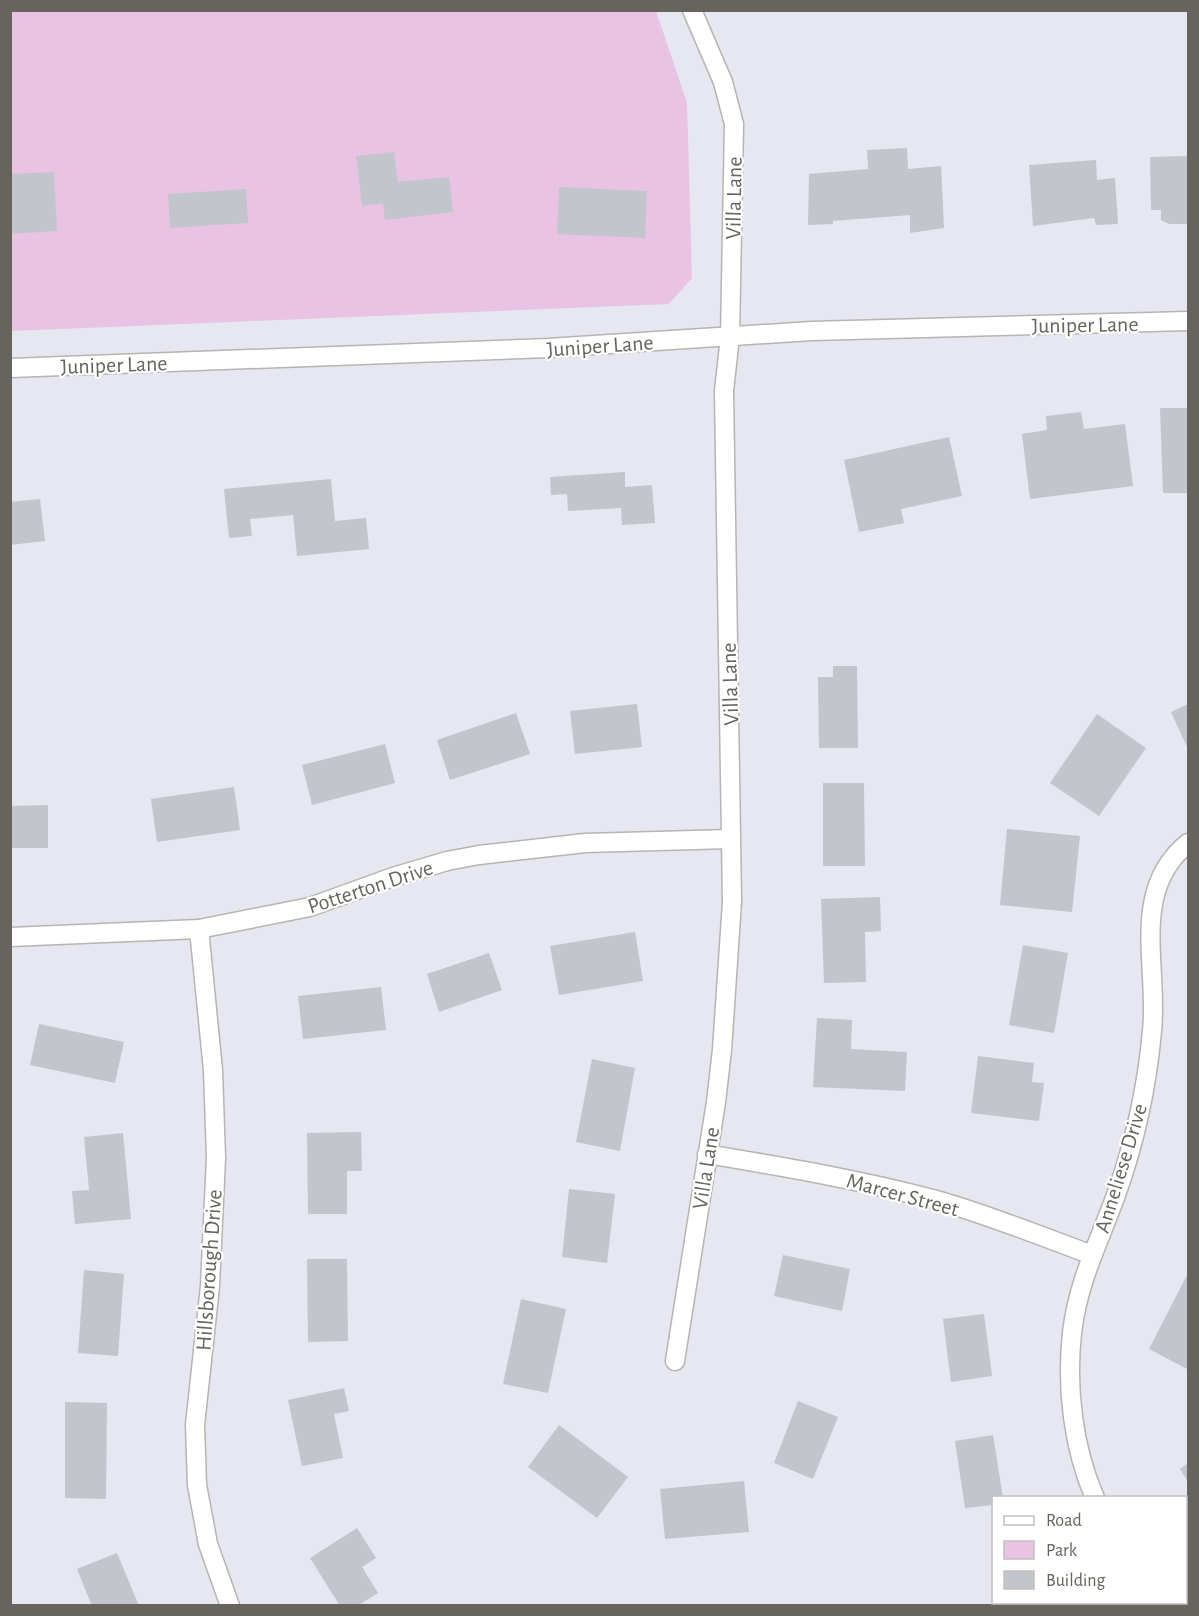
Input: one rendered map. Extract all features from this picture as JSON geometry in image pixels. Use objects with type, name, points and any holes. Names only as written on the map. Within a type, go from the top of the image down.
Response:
[{"type":"street","name":"Villa Lane","points":[[675,1361],[716,1102],[724,1027],[732,902],[724,391],[729,337],[734,124],[723,82],[692,10]]},
{"type":"street","name":"Juniper Lane","points":[[10,368],[548,348],[812,331],[1188,321]]},
{"type":"street","name":"Potterton Drive","points":[[10,937],[199,929],[232,924],[310,907],[393,877],[447,861],[479,855],[585,843],[730,839]]},
{"type":"street","name":"Anneliese Drive","points":[[1095,1496],[1076,1434],[1070,1386],[1074,1323],[1079,1290],[1122,1175],[1132,1144],[1145,1087],[1153,1029],[1150,918],[1154,893],[1163,874],[1188,843]]},
{"type":"street","name":"Hillsborough Drive","points":[[199,929],[213,1070],[216,1158],[210,1286],[195,1425],[197,1485],[208,1544],[230,1605]]},
{"type":"street","name":"Marcer Street","points":[[707,1154],[829,1175],[938,1201],[1013,1225],[1092,1255]]},
{"type":"green space","points":[[10,11],[656,11],[687,103],[692,278],[669,304],[11,331]]},
{"type":"building","points":[[907,148],[908,169],[941,166],[944,228],[910,233],[910,215],[808,225],[809,174],[868,169],[867,150]]},
{"type":"building","points":[[394,152],[398,182],[449,177],[453,212],[385,220],[383,203],[362,206],[356,156]]},
{"type":"building","points":[[1188,156],[1188,224],[1169,224],[1161,220],[1161,210],[1151,210],[1150,157]]},
{"type":"building","points":[[1096,160],[1097,180],[1115,178],[1118,224],[1096,225],[1094,218],[1033,226],[1029,165]]},
{"type":"building","points":[[54,172],[57,231],[10,234],[10,174]]},
{"type":"building","points":[[559,187],[647,191],[645,238],[557,234]]},
{"type":"building","points":[[246,189],[248,223],[170,228],[168,194]]},
{"type":"building","points":[[1160,408],[1188,408],[1188,493],[1163,493]]},
{"type":"building","points":[[1081,412],[1084,429],[1125,424],[1133,486],[1030,499],[1022,434],[1047,430],[1046,416]]},
{"type":"building","points":[[949,437],[962,496],[901,509],[904,523],[859,532],[844,460]]},
{"type":"building","points":[[625,472],[625,487],[652,485],[655,523],[622,525],[621,508],[568,511],[567,494],[551,495],[550,477]]},
{"type":"building","points":[[331,479],[335,521],[366,518],[369,549],[297,556],[293,515],[250,519],[252,536],[229,538],[224,489]]},
{"type":"building","points":[[40,499],[45,541],[10,545],[10,502]]},
{"type":"building","points":[[833,666],[857,666],[858,748],[819,748],[818,677],[833,677]]},
{"type":"building","points":[[637,704],[642,747],[575,754],[570,711]]},
{"type":"building","points":[[1188,704],[1188,749],[1171,712]]},
{"type":"building","points":[[516,713],[530,754],[450,780],[437,740]]},
{"type":"building","points":[[1097,714],[1146,748],[1099,816],[1050,783]]},
{"type":"building","points":[[385,744],[395,783],[312,805],[302,765]]},
{"type":"building","points":[[823,783],[864,783],[865,866],[823,866]]},
{"type":"building","points":[[234,787],[240,830],[157,842],[151,799]]},
{"type":"building","points":[[48,805],[48,848],[10,848],[10,806]]},
{"type":"building","points":[[1007,829],[1080,836],[1072,912],[1000,905]]},
{"type":"building","points":[[880,897],[881,931],[865,932],[866,982],[824,983],[821,899]]},
{"type":"building","points":[[635,932],[643,981],[559,995],[550,946]]},
{"type":"building","points":[[1023,945],[1068,953],[1054,1033],[1009,1025]]},
{"type":"building","points":[[489,953],[502,990],[439,1012],[427,974]]},
{"type":"building","points":[[381,987],[386,1030],[303,1039],[298,996]]},
{"type":"building","points":[[817,1018],[852,1020],[851,1049],[907,1052],[905,1091],[813,1087]]},
{"type":"building","points":[[39,1024],[124,1042],[115,1083],[30,1065]]},
{"type":"building","points":[[978,1056],[1034,1063],[1032,1082],[1044,1083],[1039,1121],[971,1113]]},
{"type":"building","points":[[592,1059],[635,1068],[620,1151],[576,1142]]},
{"type":"building","points":[[361,1132],[362,1171],[347,1171],[347,1214],[308,1214],[307,1133]]},
{"type":"building","points":[[123,1133],[131,1219],[75,1224],[72,1191],[89,1190],[84,1137]]},
{"type":"building","points":[[569,1189],[615,1194],[607,1263],[562,1257]]},
{"type":"building","points":[[783,1255],[850,1269],[842,1311],[774,1296]]},
{"type":"building","points":[[307,1259],[347,1259],[348,1341],[308,1342]]},
{"type":"building","points":[[84,1270],[124,1274],[118,1356],[78,1353]]},
{"type":"building","points":[[1188,1273],[1188,1367],[1187,1369],[1149,1349]]},
{"type":"building","points":[[521,1299],[566,1309],[548,1393],[503,1384]]},
{"type":"building","points":[[984,1314],[992,1376],[951,1382],[943,1319]]},
{"type":"building","points":[[344,1388],[349,1411],[334,1414],[343,1458],[302,1466],[288,1400]]},
{"type":"building","points":[[798,1401],[838,1417],[813,1479],[774,1463]]},
{"type":"building","points":[[65,1402],[107,1403],[106,1499],[65,1498]]},
{"type":"building","points":[[559,1425],[628,1477],[597,1518],[528,1467]]},
{"type":"building","points":[[993,1435],[1003,1496],[992,1496],[992,1505],[965,1508],[955,1441]]},
{"type":"building","points":[[1188,1463],[1188,1482],[1180,1469]]},
{"type":"building","points":[[744,1481],[749,1532],[665,1539],[660,1489]]},
{"type":"building","points":[[357,1528],[376,1558],[362,1567],[378,1593],[357,1606],[340,1606],[310,1558]]},
{"type":"building","points":[[117,1553],[139,1606],[92,1606],[77,1569]]},
{"type":"building","points":[[996,1604],[1055,1604],[1056,1606],[997,1606]]}]
